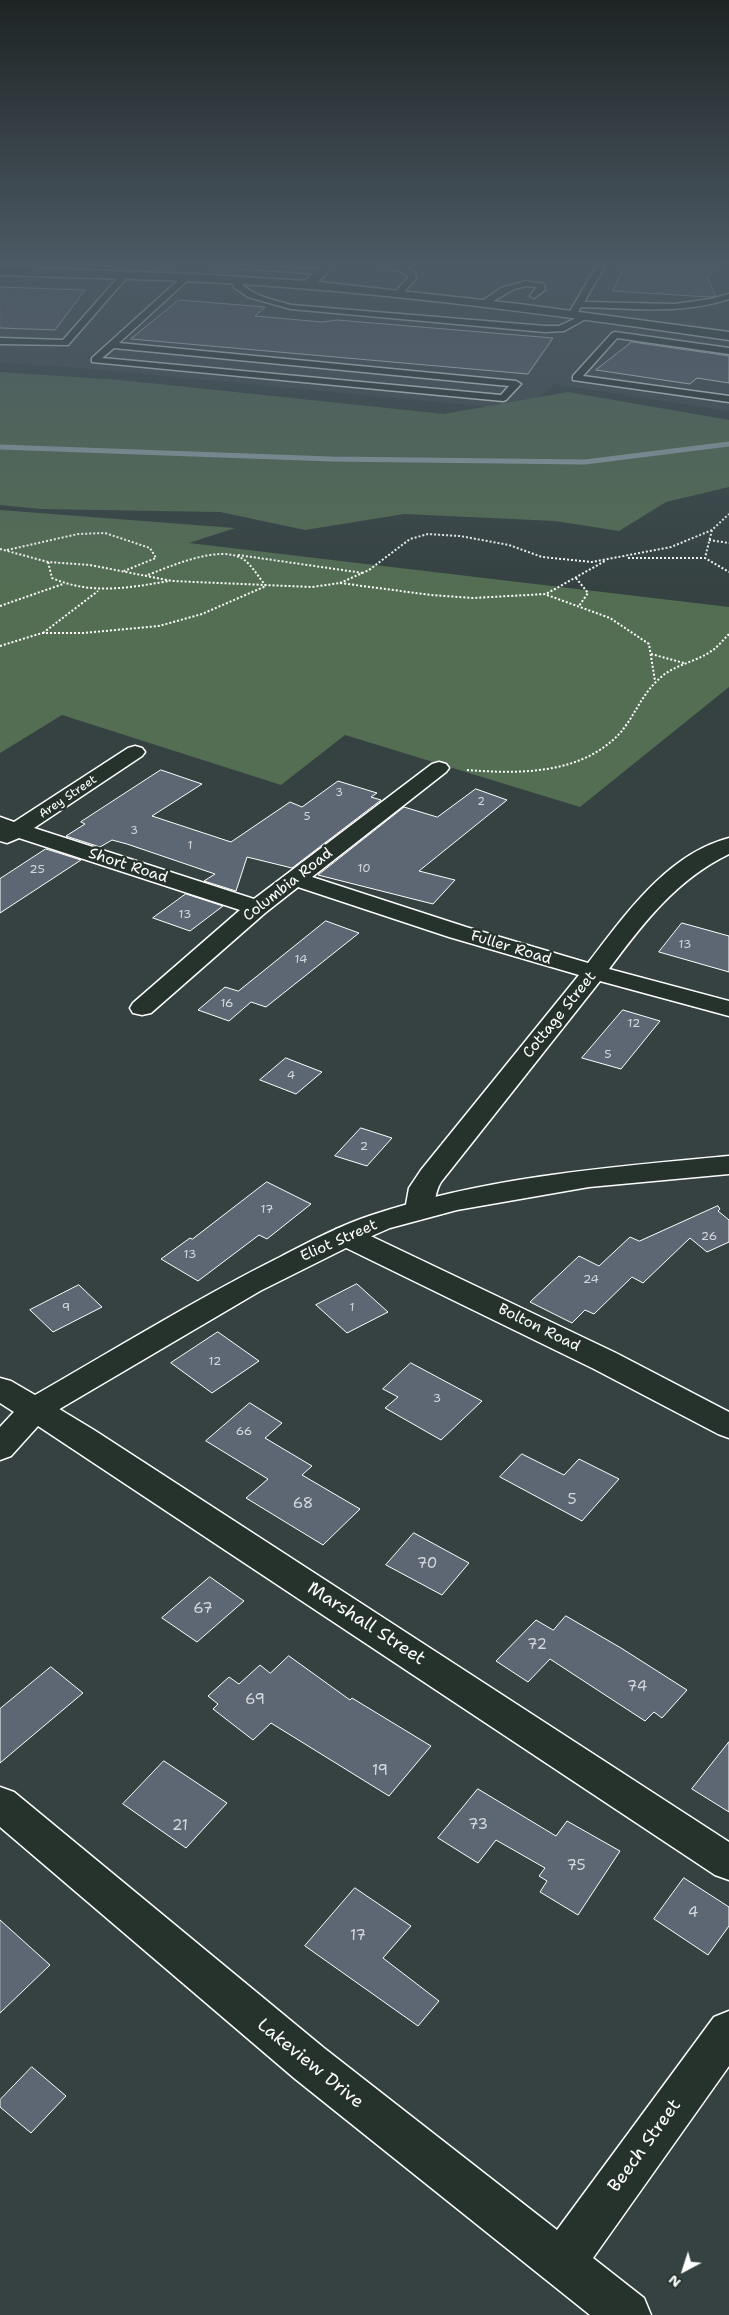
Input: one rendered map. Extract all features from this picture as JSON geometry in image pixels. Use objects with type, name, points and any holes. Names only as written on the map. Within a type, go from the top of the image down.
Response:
[{"type":"street","name":"Arey Street","points":[[6,831],[135,752]]},
{"type":"street","name":"Columbia Road","points":[[142,1008],[257,908],[439,768]]},
{"type":"street","name":"Short Road","points":[[6,831],[257,908]]},
{"type":"street","name":"Cottage Street","points":[[418,1210],[423,1188],[431,1176],[594,973],[640,911],[668,882],[697,860],[729,844]]},
{"type":"street","name":"Fuller Road","points":[[296,879],[395,913],[594,973],[729,1009]]},
{"type":"street","name":"Eliot Street","points":[[0,1448],[35,1409],[250,1284],[346,1236],[418,1210],[589,1178],[729,1165]]},
{"type":"street","name":"Bolton Road","points":[[346,1236],[605,1361],[729,1426]]},
{"type":"street","name":"Marshall Street","points":[[0,1389],[91,1443],[729,1863]]},
{"type":"street","name":"Lakeview Drive","points":[[0,1804],[294,2052],[627,2315]]},
{"type":"street","name":"Beech Street","points":[[562,2262],[729,2030]]},
{"type":"lane","points":[[227,372],[503,398],[516,384],[397,372]]},
{"type":"lane","points":[[259,375],[262,372]]},
{"type":"lane","points":[[384,387],[397,372]]},
{"type":"lane","points":[[581,372],[576,378],[729,399]]},
{"type":"path","points":[[0,549],[48,562],[90,565],[172,580],[312,587],[340,583],[364,573],[410,540],[428,534],[460,536],[509,545],[542,557],[592,562],[671,547],[712,530],[729,514]]},
{"type":"path","points":[[705,558],[712,530]]},
{"type":"path","points":[[6,550],[78,534],[105,533],[150,548],[156,558],[124,571]]},
{"type":"path","points":[[709,540],[729,542]]},
{"type":"path","points":[[145,576],[200,556],[235,554],[364,573]]},
{"type":"path","points":[[235,554],[246,560],[266,586]]},
{"type":"path","points":[[621,558],[705,558],[729,572]]},
{"type":"path","points":[[546,594],[605,561]]},
{"type":"path","points":[[48,562],[52,578],[62,584],[98,591],[172,580]]},
{"type":"path","points":[[576,578],[588,594],[579,606]]},
{"type":"path","points":[[340,583],[431,595],[473,598],[546,594],[610,618],[649,644],[656,681]]},
{"type":"path","points":[[0,606],[62,584]]},
{"type":"path","points":[[0,646],[42,633],[83,633],[159,626],[202,614],[266,586]]},
{"type":"path","points":[[42,633],[98,591]]},
{"type":"path","points":[[439,768],[505,773],[536,772],[565,767],[595,753],[619,734],[656,681],[672,668],[708,654],[729,634]]},
{"type":"path","points":[[651,654],[685,663]]},
{"type":"shaded area","points":[[122,372],[729,372],[729,411],[555,384],[522,410]]},
{"type":"green space","points":[[0,372],[121,380],[444,414],[568,392],[729,420],[729,487],[666,502],[619,531],[555,521],[404,514],[305,530],[220,512],[41,509],[0,505]]},
{"type":"green space","points":[[0,510],[235,528],[189,543],[729,607],[729,687],[580,807],[345,735],[281,785],[62,715],[0,753]]},
{"type":"building","points":[[506,372],[529,372],[528,374]]},
{"type":"building","points":[[610,372],[729,372],[729,383],[697,378],[690,384]]},
{"type":"building","points":[[161,770],[202,784],[152,816],[231,842],[290,802],[302,807],[338,781],[377,793],[371,797],[381,800],[292,868],[247,857],[236,891],[204,881],[215,874],[127,844],[112,840],[100,847],[66,836],[85,824],[81,822]]},
{"type":"building","points":[[476,789],[507,800],[419,871],[455,880],[433,904],[318,875],[404,807],[437,817]]},
{"type":"building","points":[[46,849],[81,860],[0,913],[0,879]]},
{"type":"building","points":[[186,894],[223,906],[190,931],[153,918]]},
{"type":"building","points":[[326,921],[359,933],[266,1007],[251,1002],[229,1021],[198,1010],[225,987],[238,991]]},
{"type":"building","points":[[682,923],[729,936],[729,972],[659,952]]},
{"type":"building","points":[[623,1010],[660,1021],[621,1069],[582,1058]]},
{"type":"building","points":[[286,1058],[322,1072],[296,1094],[260,1080]]},
{"type":"building","points":[[361,1128],[392,1138],[367,1166],[335,1156]]},
{"type":"building","points":[[267,1182],[311,1204],[267,1239],[259,1235],[198,1281],[161,1259],[190,1238],[192,1239]]},
{"type":"building","points":[[718,1206],[720,1209],[718,1211],[729,1220],[729,1242],[707,1252],[690,1238],[643,1283],[632,1277],[594,1314],[585,1310],[572,1323],[530,1302],[579,1256],[599,1266],[630,1237],[639,1241]]},
{"type":"building","points":[[357,1284],[388,1312],[347,1333],[316,1305]]},
{"type":"building","points":[[79,1285],[102,1307],[53,1332],[30,1310]]},
{"type":"building","points":[[218,1332],[259,1361],[212,1393],[171,1363]]},
{"type":"building","points":[[411,1363],[482,1401],[441,1440],[385,1408],[398,1397],[383,1389]]},
{"type":"building","points":[[250,1403],[282,1423],[265,1438],[312,1466],[302,1475],[360,1509],[323,1545],[246,1498],[268,1479],[206,1441]]},
{"type":"building","points":[[522,1454],[564,1475],[579,1459],[619,1479],[582,1521],[500,1477]]},
{"type":"building","points":[[414,1533],[469,1563],[442,1595],[386,1565]]},
{"type":"building","points":[[210,1577],[244,1601],[197,1642],[162,1618]]},
{"type":"building","points":[[566,1616],[687,1690],[662,1718],[654,1712],[645,1721],[550,1659],[528,1682],[496,1661],[536,1620],[553,1630]]},
{"type":"building","points":[[289,1656],[350,1700],[352,1698],[431,1746],[389,1796],[271,1723],[253,1740],[213,1709],[218,1704],[208,1696],[229,1677],[239,1684],[260,1665],[270,1673]]},
{"type":"building","points":[[51,1667],[83,1693],[0,1763],[0,1709]]},
{"type":"building","points":[[729,1742],[729,1812],[692,1789]]},
{"type":"building","points":[[164,1761],[227,1803],[186,1848],[123,1804]]},
{"type":"building","points":[[478,1789],[556,1836],[567,1821],[620,1851],[578,1915],[540,1892],[547,1881],[539,1876],[545,1868],[496,1840],[478,1863],[438,1838]]},
{"type":"building","points":[[684,1878],[729,1907],[729,1926],[708,1955],[654,1919]]},
{"type":"building","points":[[355,1888],[411,1926],[383,1958],[439,2001],[418,2026],[305,1946]]},
{"type":"building","points":[[0,1920],[50,1965],[0,2013]]},
{"type":"building","points":[[32,2067],[66,2096],[31,2133],[0,2107],[0,2100]]},
{"type":"waterway","points":[[0,447],[331,459],[585,462],[729,444]]}]
